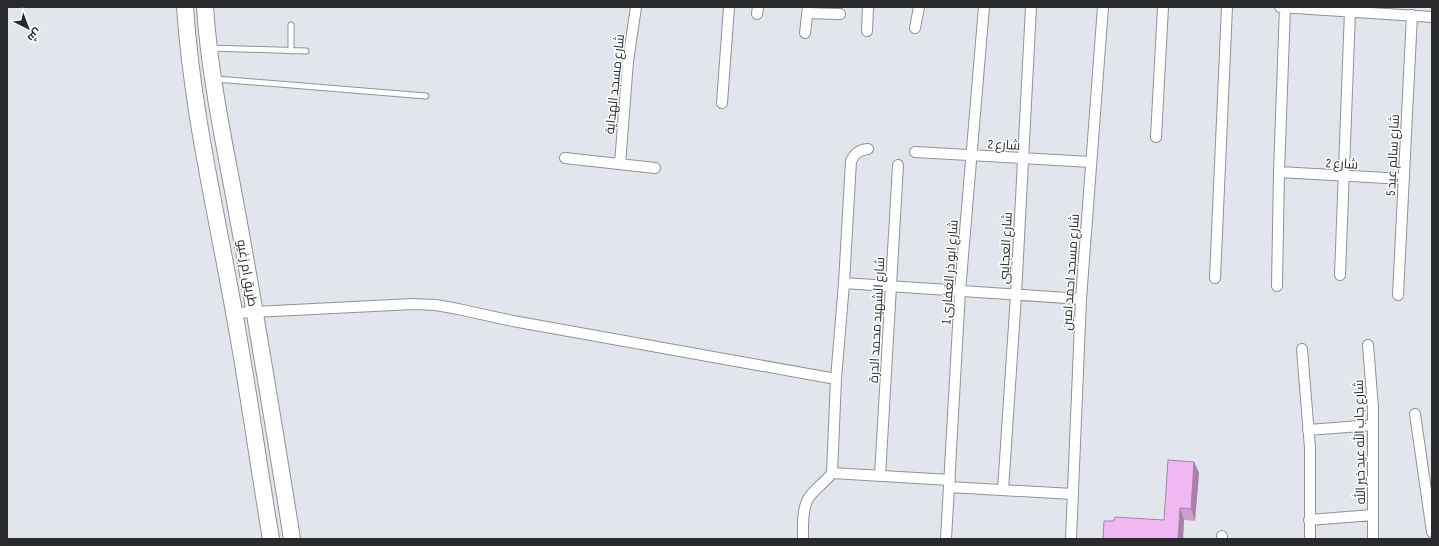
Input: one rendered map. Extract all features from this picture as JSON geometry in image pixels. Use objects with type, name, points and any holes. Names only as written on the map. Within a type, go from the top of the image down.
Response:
[{"type":"main road","name":"طريق ام زغيو","points":[[185,7],[194,89],[203,150],[234,313],[270,532]]},
{"type":"main road","name":"طريق ام زغيو","points":[[205,7],[214,78],[255,311],[292,539]]},
{"type":"main road","points":[[270,532],[288,519]]},
{"type":"street","name":"شارع مسجد الهداية","points":[[620,164],[628,60],[636,7]]},
{"type":"street","points":[[722,103],[729,7]]},
{"type":"street","points":[[867,31],[868,7]]},
{"type":"street","points":[[915,28],[918,7]]},
{"type":"street","name":"شارع ابو ذر الغفارى 1","points":[[946,539],[960,291],[984,7]]},
{"type":"street","name":"شارع العجايبى","points":[[1003,490],[1016,295],[1031,7]]},
{"type":"street","name":"شارع مسجد احمد امين","points":[[1071,539],[1081,299],[1103,7]]},
{"type":"street","points":[[1156,137],[1163,7]]},
{"type":"street","points":[[1215,278],[1227,7]]},
{"type":"street","points":[[1280,7],[1415,13],[1432,17]]},
{"type":"street","points":[[1277,286],[1279,172],[1285,7]]},
{"type":"street","points":[[805,33],[807,10],[840,14]]},
{"type":"street","points":[[1340,275],[1350,11]]},
{"type":"street","name":"شارع سالم عيد 5","points":[[1398,295],[1415,13]]},
{"type":"street","points":[[803,539],[805,509],[808,500],[827,481],[832,473],[836,379],[844,283],[850,161],[854,154],[860,150],[868,149]]},
{"type":"street","name":"شارع 2","points":[[915,152],[1091,162]]},
{"type":"street","points":[[565,158],[655,168]]},
{"type":"street","name":"شارع الشهيد محمد الدرة","points":[[880,476],[898,165]]},
{"type":"street","name":"شارع 2","points":[[1279,172],[1404,179]]},
{"type":"street","points":[[844,283],[1081,299]]},
{"type":"street","points":[[234,313],[413,304],[436,305],[513,321],[836,379]]},
{"type":"street","name":"شارع جاب الله عيد خير الله","points":[[1368,345],[1373,425],[1374,539]]},
{"type":"street","points":[[1302,348],[1310,448],[1310,539]]},
{"type":"street","points":[[1415,414],[1432,532]]},
{"type":"street","points":[[1308,430],[1373,425]]},
{"type":"street","points":[[832,473],[880,476],[1003,490],[1073,494]]},
{"type":"street","points":[[1309,520],[1374,515]]},
{"type":"lane","points":[[291,25],[291,51]]},
{"type":"lane","points":[[210,48],[306,51]]},
{"type":"lane","points":[[214,78],[426,96]]},
{"type":"building","points":[[1168,460],[1194,462],[1191,509],[1180,508],[1178,539],[1103,539],[1104,521],[1114,521],[1115,517],[1164,520]]}]
